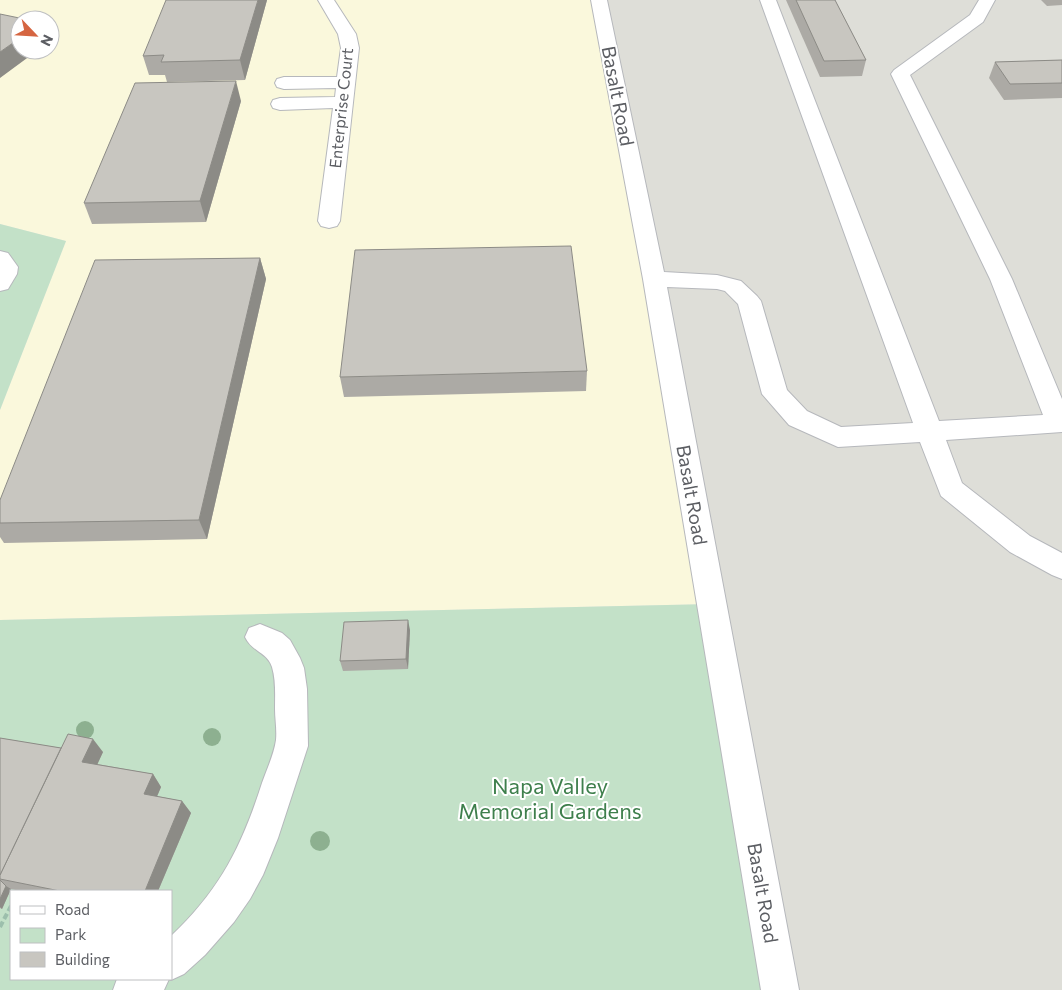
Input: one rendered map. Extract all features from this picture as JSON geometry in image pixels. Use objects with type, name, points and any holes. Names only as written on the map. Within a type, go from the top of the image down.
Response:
[{"type":"street","name":"Enterprise Court","points":[[326,0],[347,34],[350,48],[329,221]]},
{"type":"street","name":"Basalt Road","points":[[600,0],[654,280],[780,990]]},
{"type":"street","points":[[768,0],[950,489],[1020,544],[1062,567]]},
{"type":"street","points":[[654,280],[717,282],[733,286],[749,301],[775,394],[798,418],[838,437],[1060,423],[1001,278],[900,74],[977,18],[986,0]]},
{"type":"street","points":[[284,83],[345,82]]},
{"type":"street","points":[[280,104],[344,102]]},
{"type":"street","points":[[0,258],[7,266],[6,274],[0,284]]},
{"type":"street","points":[[172,960],[188,947],[224,904],[243,874],[262,838],[292,741],[291,677],[286,662],[278,648],[270,641],[260,637]]},
{"type":"street","points":[[132,990],[148,980]]},
{"type":"path","points":[[0,927],[10,908]]},
{"type":"shaded area","points":[[0,0],[596,0],[712,604],[0,620],[0,410],[66,241],[0,224]]},
{"type":"shaded area","points":[[599,0],[1062,0],[1062,990],[780,990]]},
{"type":"green space","points":[[0,224],[66,241],[0,410]]},
{"type":"green space","name":"Napa Valley Memorial Gardens","points":[[712,604],[780,990],[0,990],[0,620]]},
{"type":"building","points":[[166,0],[258,0],[240,60],[161,62],[164,55],[143,56]]},
{"type":"building","points":[[796,0],[835,0],[866,60],[824,61]]},
{"type":"building","points":[[0,14],[10,16],[10,45],[0,52]]},
{"type":"building","points":[[1062,60],[1062,83],[1010,84],[995,62]]},
{"type":"building","points":[[236,81],[200,201],[84,203],[135,83]]},
{"type":"building","points":[[571,246],[587,371],[340,377],[355,250]]},
{"type":"building","points":[[260,258],[199,520],[0,523],[0,500],[95,260]]},
{"type":"building","points":[[408,620],[406,659],[340,661],[344,622]]},
{"type":"building","points":[[68,734],[93,739],[82,762],[153,774],[144,794],[182,801],[145,890],[55,890],[0,879],[0,875]]},
{"type":"building","points":[[0,738],[61,748],[0,875]]},
{"type":"building","points":[[0,880],[6,886],[0,899]]}]
